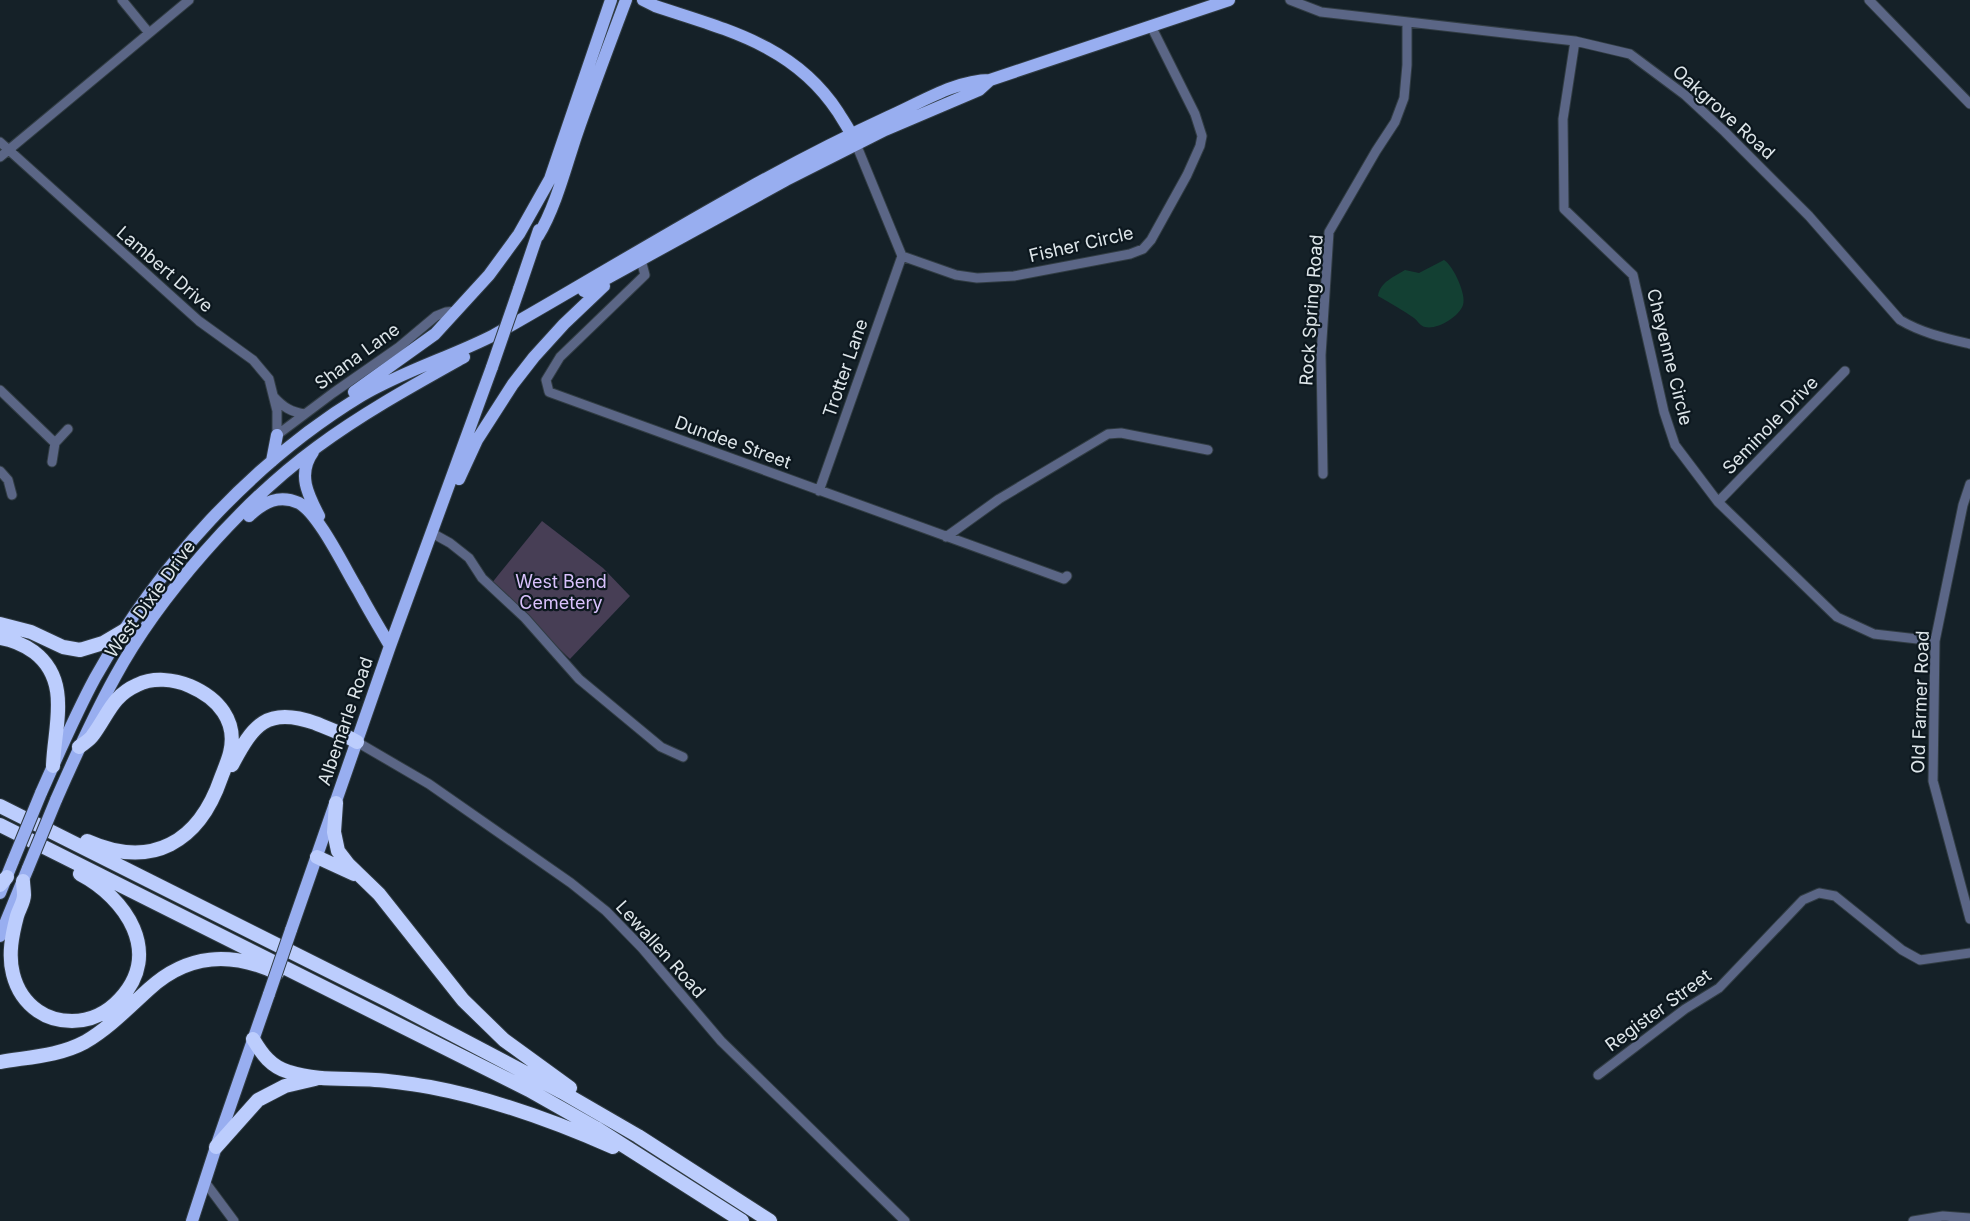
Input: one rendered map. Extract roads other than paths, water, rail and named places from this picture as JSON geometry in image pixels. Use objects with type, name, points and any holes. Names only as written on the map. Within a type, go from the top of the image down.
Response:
[{"type":"highway","points":[[0,624],[31,632],[63,647],[80,650],[103,643],[124,630]]},
{"type":"highway","points":[[0,638],[25,645],[41,657],[52,672],[58,688],[59,711],[53,766]]},
{"type":"highway","points":[[79,747],[92,737],[110,706],[132,687],[157,680],[186,684],[201,691],[215,702],[226,714],[231,724],[233,736],[231,748],[219,788]]},
{"type":"highway","points":[[64,838],[86,841],[128,853],[162,849],[176,842],[190,832],[207,809],[250,734],[262,723],[271,719],[284,716],[298,718],[345,735],[357,742]]},
{"type":"highway","points":[[336,803],[334,832],[338,851],[404,923],[463,1000],[504,1040],[638,1136]]},
{"type":"highway","points":[[0,806],[389,1001],[562,1092],[638,1136],[770,1221]]},
{"type":"highway","points":[[0,825],[529,1090],[596,1128],[742,1221]]},
{"type":"highway","points":[[25,874],[24,896],[17,916],[11,948],[13,974],[20,992],[32,1006],[56,1020],[84,1021],[105,1012],[124,996],[133,980],[139,957],[136,935],[126,913],[111,896],[84,876],[60,864],[51,850]]},
{"type":"highway","points":[[317,857],[362,878]]},
{"type":"highway","points":[[0,1062],[59,1052],[83,1043],[111,1024],[163,978],[198,961],[221,959],[246,962],[271,970],[310,988],[327,988]]},
{"type":"highway","points":[[253,1039],[263,1056],[288,1072],[320,1078],[378,1080],[431,1087],[475,1097],[569,1128],[657,1166]]},
{"type":"highway","points":[[216,1147],[258,1100],[285,1086],[320,1078]]},
{"type":"main road","points":[[310,432],[316,418],[435,334],[458,311],[519,234],[550,179],[611,0]]},
{"type":"main road","name":"Albemarle Road","points":[[538,236],[565,170],[626,0]]},
{"type":"main road","points":[[643,0],[744,36],[788,59],[827,96],[854,139]]},
{"type":"main road","points":[[433,368],[733,196],[854,139],[979,90],[990,80],[1229,0]]},
{"type":"main road","points":[[433,368],[621,272],[854,139]]},
{"type":"main road","name":"Albemarle Road","points":[[192,1221],[390,646],[538,236],[551,188],[550,179]]},
{"type":"main road","points":[[446,494],[461,476],[477,440],[513,384],[534,357],[564,324],[621,272]]},
{"type":"main road","name":"West Dixie Drive","points":[[0,893],[3,881],[53,766],[95,678],[124,630],[199,533],[239,491],[272,461],[310,432],[365,394],[433,368]]},
{"type":"main road","name":"West Dixie Drive","points":[[0,936],[79,747],[133,647],[172,594],[223,532],[286,471],[355,420],[433,368]]},
{"type":"main road","points":[[272,461],[277,435]]},
{"type":"main road","points":[[317,447],[306,465],[304,480],[326,534]]},
{"type":"main road","points":[[223,532],[240,524],[264,503],[278,499],[292,501],[305,508],[326,534],[390,646]]},
{"type":"street","points":[[122,0],[149,33]]},
{"type":"street","points":[[0,157],[189,0]]},
{"type":"street","name":"Oakgrove Road","points":[[1290,0],[1321,12],[1575,41],[1630,54],[1685,95],[1725,132],[1809,216],[1900,320],[1916,330],[1970,344]]},
{"type":"street","points":[[1869,0],[1970,104]]},
{"type":"street","name":"Rock Spring Road","points":[[1323,474],[1321,355],[1329,232],[1395,122],[1404,98],[1407,22]]},
{"type":"street","name":"Fisher Circle","points":[[902,256],[947,272],[976,278],[1034,272],[1130,254],[1143,249],[1151,240],[1187,176],[1202,136],[1195,114],[1152,26]]},
{"type":"street","name":"Cheyenne Circle","points":[[1575,41],[1563,119],[1564,209],[1633,275],[1664,412],[1675,445],[1718,501],[1837,617],[1874,634],[1935,641]]},
{"type":"street","points":[[854,139],[902,256]]},
{"type":"street","name":"Lambert Drive","points":[[0,142],[199,321],[253,360],[269,379],[277,411],[277,435]]},
{"type":"street","name":"Trotter Lane","points":[[819,491],[902,256]]},
{"type":"street","name":"Dundee Street","points":[[641,261],[645,275],[560,357],[546,380],[549,392],[1064,579],[1067,576]]},
{"type":"street","name":"Shana Lane","points":[[277,435],[399,347],[436,316],[458,311]]},
{"type":"street","name":"Seminole Drive","points":[[1718,501],[1845,371]]},
{"type":"street","points":[[0,390],[56,443]]},
{"type":"street","points":[[274,397],[293,412],[305,414]]},
{"type":"street","points":[[52,462],[56,443],[68,429]]},
{"type":"street","points":[[946,537],[999,499],[1108,434],[1121,434],[1208,450]]},
{"type":"street","points":[[0,471],[8,480],[12,495]]},
{"type":"street","name":"Old Farmer Road","points":[[1970,484],[1963,505],[1935,641],[1933,780],[1970,919]]},
{"type":"street","points":[[432,533],[470,558],[482,578],[525,618],[579,679],[661,747],[683,757]]},
{"type":"street","name":"Lewallen Road","points":[[357,742],[429,784],[571,883],[606,911],[642,948],[721,1041],[905,1221]]},
{"type":"street","name":"Register Street","points":[[1598,1074],[1719,988],[1803,900],[1819,893],[1835,896],[1902,950],[1920,960],[1970,953]]},
{"type":"street","points":[[205,1182],[234,1221]]},
{"type":"street","points":[[1912,1221],[1943,1216],[1970,1218]]},
{"type":"park label","name":"West Bend Cemetery","points":[[561,591]]}]
